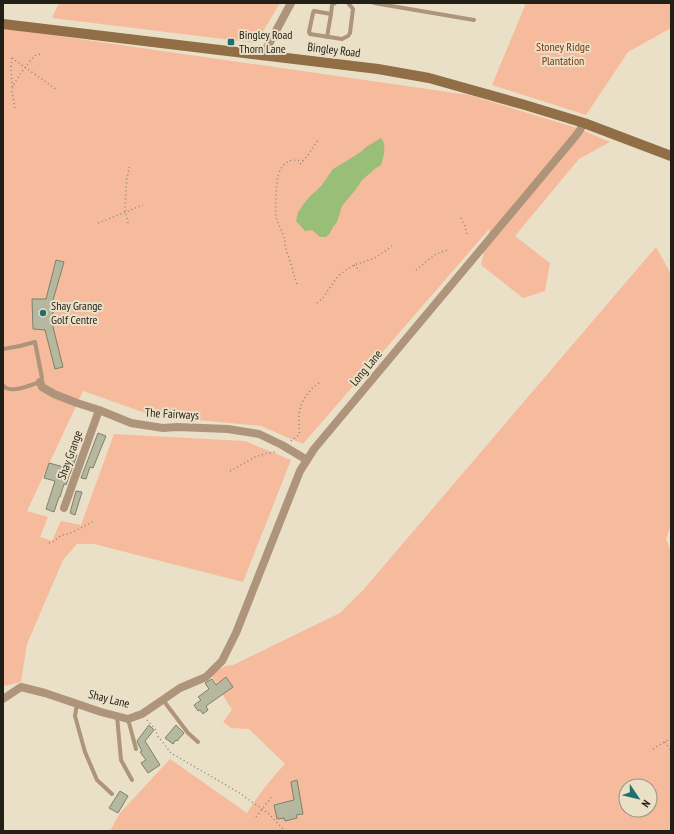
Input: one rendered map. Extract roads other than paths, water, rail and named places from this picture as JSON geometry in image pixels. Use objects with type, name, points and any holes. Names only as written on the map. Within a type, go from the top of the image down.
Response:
[{"type":"main road","name":"Bingley Road","points":[[3,24],[378,69],[429,78],[584,123],[671,156]]},
{"type":"street","points":[[263,55],[291,3]]},
{"type":"street","name":"Long Lane","points":[[222,661],[236,633],[300,471],[314,448],[569,144],[584,123]]},
{"type":"street","name":"The Fairways","points":[[40,382],[42,387],[54,394],[131,423],[163,428],[177,427],[228,429],[259,434],[282,445],[307,460]]},
{"type":"street","name":"Shay Grange","points":[[64,508],[99,410]]},
{"type":"street","name":"Shay Lane","points":[[3,700],[20,687],[45,693],[101,712],[128,719],[142,714],[180,688],[206,677],[222,661]]},
{"type":"lane","points":[[327,37],[332,5],[335,3]]},
{"type":"lane","points":[[331,14],[314,11],[309,32],[327,37],[345,38],[349,34],[353,9],[348,3]]},
{"type":"lane","points":[[374,3],[474,20]]},
{"type":"lane","points":[[3,349],[35,342],[42,378],[40,382],[11,390],[5,388],[3,385]]},
{"type":"lane","points":[[163,699],[188,733],[198,742]]},
{"type":"lane","points":[[77,704],[75,716],[85,752],[97,780],[112,794]]},
{"type":"lane","points":[[117,716],[122,760],[132,780]]},
{"type":"lane","points":[[128,719],[136,749]]},
{"type":"place","name":"Bingley Road Thorn Lane","points":[[231,42]]},
{"type":"place","name":"Shay Grange Golf Centre","points":[[43,313]]},
{"type":"park label","name":"Stoney Ridge Plantation","points":[[563,54]]}]
